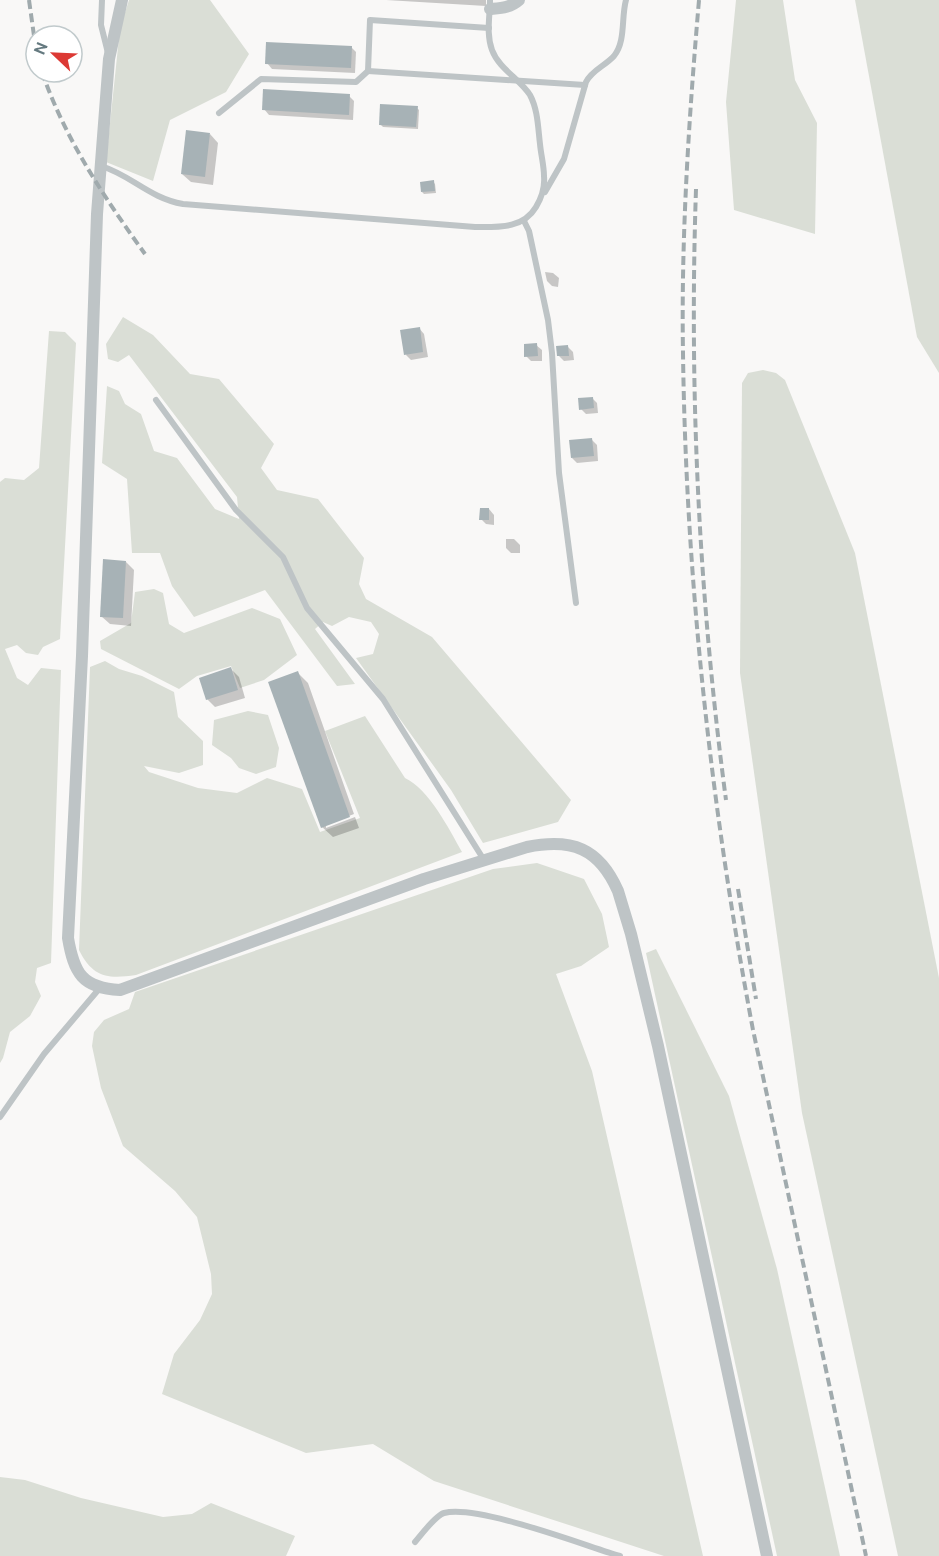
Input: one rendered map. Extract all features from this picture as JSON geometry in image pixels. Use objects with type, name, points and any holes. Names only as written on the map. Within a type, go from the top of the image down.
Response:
[{"type":"street","points":[[122,0],[109,59],[97,214],[82,656],[69,938],[75,967],[80,975],[99,989],[120,990],[424,879],[484,860],[543,844],[567,844],[588,852],[598,860],[618,891],[636,955],[661,1058],[767,1556]]},
{"type":"street","points":[[490,4],[505,8],[519,0]]},
{"type":"lane","points":[[102,0],[101,25],[109,59]]},
{"type":"lane","points":[[100,166],[110,169],[154,196],[183,204],[475,227],[511,225],[524,221],[532,214],[564,159],[590,76],[614,56],[619,47],[626,0]]},
{"type":"lane","points":[[490,4],[491,49],[496,58],[528,92],[536,111],[544,177],[544,188],[540,200]]},
{"type":"lane","points":[[219,113],[261,79],[357,82],[368,70],[370,20],[489,28]]},
{"type":"lane","points":[[368,70],[585,86]]},
{"type":"lane","points":[[524,221],[529,231],[548,320],[559,473],[576,603]]},
{"type":"lane","points":[[156,400],[236,510],[283,557],[308,608],[383,699],[484,860]]},
{"type":"lane","points":[[0,1117],[44,1054],[99,989]]},
{"type":"lane","points":[[415,1542],[441,1514],[459,1511],[494,1517],[620,1556]]},
{"type":"shaded area","points":[[129,0],[210,0],[249,54],[226,92],[170,120],[153,181],[106,162],[120,28]]},
{"type":"shaded area","points":[[736,0],[783,0],[795,80],[817,123],[815,234],[734,210],[726,102]]},
{"type":"shaded area","points":[[855,0],[939,0],[939,373],[917,337]]},
{"type":"shaded area","points":[[123,317],[153,335],[190,374],[219,379],[274,444],[261,468],[277,490],[318,499],[364,558],[359,584],[366,599],[432,637],[571,800],[558,822],[483,843],[451,790],[356,658],[373,654],[379,634],[371,622],[349,617],[332,626],[323,622],[315,629],[355,684],[337,686],[265,590],[194,617],[172,586],[160,553],[132,553],[127,479],[102,463],[107,386],[119,391],[125,404],[141,414],[154,451],[177,458],[215,509],[239,519],[237,497],[129,355],[118,362],[108,359],[106,344]]},
{"type":"shaded area","points":[[49,331],[65,332],[76,343],[60,639],[43,647],[38,655],[26,653],[17,645],[5,649],[17,678],[28,685],[41,668],[61,670],[51,963],[37,968],[35,982],[41,996],[30,1016],[10,1032],[0,1063],[0,482],[5,478],[24,480],[39,468]]},
{"type":"shaded area","points":[[763,370],[776,373],[785,380],[855,553],[939,978],[939,1556],[898,1556],[802,1113],[740,673],[742,383],[748,373]]},
{"type":"shaded area","points":[[154,589],[163,593],[169,624],[184,633],[252,608],[280,619],[297,655],[264,680],[240,688],[231,666],[197,676],[179,689],[101,649],[100,641],[131,623],[135,592]]},
{"type":"shaded area","points":[[105,661],[174,692],[178,717],[203,741],[203,765],[179,773],[144,766],[149,772],[198,788],[237,793],[267,778],[302,789],[320,832],[360,818],[325,731],[365,716],[405,778],[414,783],[438,810],[462,852],[136,975],[117,977],[96,971],[79,950],[90,667]]},
{"type":"shaded area","points":[[248,711],[268,715],[279,748],[276,767],[256,774],[239,768],[231,758],[212,745],[214,720]]},
{"type":"shaded area","points":[[537,863],[584,879],[602,914],[609,947],[581,966],[556,974],[592,1071],[703,1556],[664,1556],[434,1481],[373,1444],[306,1453],[162,1394],[174,1354],[200,1320],[212,1294],[211,1274],[197,1217],[175,1191],[123,1146],[101,1088],[92,1046],[94,1032],[104,1020],[129,1009],[135,992],[493,869]]},
{"type":"shaded area","points":[[656,949],[729,1096],[777,1269],[840,1556],[777,1556],[646,953]]},
{"type":"shaded area","points":[[0,1477],[25,1480],[81,1498],[163,1517],[192,1514],[211,1503],[295,1536],[286,1556],[0,1556]]},
{"type":"building","points":[[266,42],[352,46],[351,68],[265,64]]},
{"type":"building","points":[[263,89],[350,94],[349,115],[262,110]]},
{"type":"building","points":[[380,104],[418,106],[416,127],[379,125]]},
{"type":"building","points":[[186,130],[210,133],[205,177],[181,174]]},
{"type":"building","points":[[434,180],[435,191],[421,192],[420,182]]},
{"type":"building","points":[[420,327],[423,352],[404,355],[400,330]]},
{"type":"building","points":[[537,343],[538,356],[524,357],[524,344]]},
{"type":"building","points":[[568,345],[569,356],[557,356],[556,346]]},
{"type":"building","points":[[593,397],[594,408],[579,410],[578,398]]},
{"type":"building","points":[[592,438],[594,456],[571,458],[569,440]]},
{"type":"building","points":[[480,508],[489,508],[489,520],[479,520]]},
{"type":"building","points":[[103,559],[126,561],[123,618],[100,617]]},
{"type":"building","points":[[231,667],[238,690],[206,700],[199,678]]},
{"type":"building","points":[[298,671],[350,817],[321,828],[268,682]]},
{"type":"railway","points":[[29,0],[32,24]]},
{"type":"railway","points":[[699,0],[686,176],[683,353],[689,523],[703,693],[725,862],[753,1030],[866,1556]]},
{"type":"railway","points":[[46,84],[62,121],[87,167],[145,254]]},
{"type":"railway","points":[[696,189],[694,342],[698,495],[709,648],[726,800]]},
{"type":"railway","points":[[738,889],[756,999]]}]
